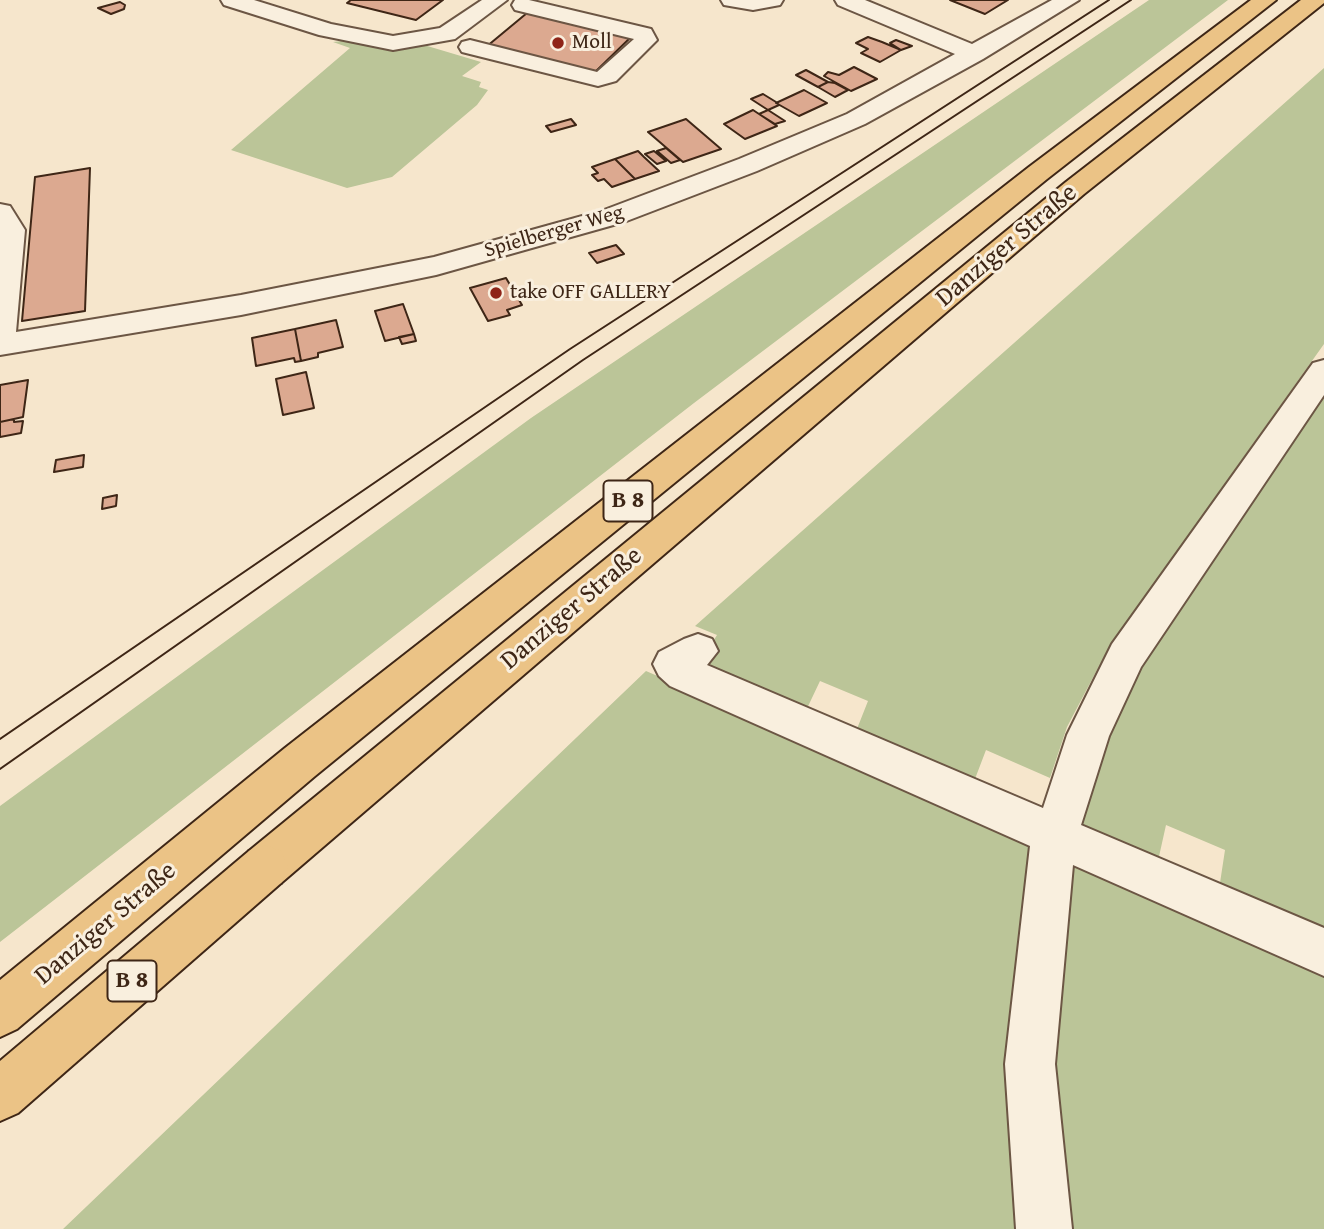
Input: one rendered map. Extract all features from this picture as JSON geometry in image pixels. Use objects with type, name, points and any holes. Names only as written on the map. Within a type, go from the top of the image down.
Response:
[{"type":"main road","name":"Danziger Straße","points":[[0,1012],[311,754],[1038,173],[1265,0]]},
{"type":"main road","name":"Danziger Straße","points":[[0,1095],[265,867],[1075,188],[1315,0]]},
{"type":"street","points":[[232,0],[307,24],[393,43],[435,27],[467,23],[507,2],[643,34],[646,40],[608,76],[598,79],[470,47],[435,27],[394,20]]},
{"type":"street","points":[[732,0],[753,4],[772,0]]},
{"type":"street","points":[[846,0],[975,54]]},
{"type":"street","name":"Spielberger Weg","points":[[0,345],[241,305],[436,266],[614,216],[748,165],[856,119],[1068,0]]},
{"type":"street","points":[[470,47],[507,2]]},
{"type":"street","points":[[307,24],[327,11]]},
{"type":"street","points":[[0,212],[11,230],[0,338]]},
{"type":"street","points":[[1044,1229],[1030,1064],[1055,836],[1088,736],[1126,656],[1324,371]]},
{"type":"street","points":[[698,651],[673,664],[684,674],[1324,952]]},
{"type":"green space","points":[[1149,0],[1228,0],[694,403],[0,942],[0,806],[531,418]]},
{"type":"green space","points":[[333,42],[382,47],[424,45],[481,62],[462,76],[481,82],[479,87],[488,90],[477,105],[392,177],[347,188],[231,150],[350,48]]},
{"type":"green space","points":[[1324,68],[1324,344],[1109,647],[1067,727],[1050,778],[986,750],[970,792],[851,744],[868,701],[820,681],[802,719],[694,672],[717,635],[695,626]]},
{"type":"green space","points":[[1324,394],[1324,939],[1218,896],[1225,850],[1166,825],[1156,870],[1078,837],[1109,737],[1144,661]]},
{"type":"green space","points":[[646,671],[1024,835],[1032,847],[1020,1229],[63,1229]]},
{"type":"green space","points":[[1073,864],[1324,965],[1324,1229],[1068,1229],[1052,1063]]},
{"type":"building","points":[[351,0],[443,0],[416,20],[347,3]]},
{"type":"building","points":[[950,0],[1008,0],[985,14]]},
{"type":"building","points":[[120,2],[125,5],[124,9],[111,14],[98,8]]},
{"type":"building","name":"Moll","points":[[527,13],[630,38],[592,75],[486,47]]},
{"type":"building","points":[[868,37],[901,50],[880,62],[861,53],[868,49],[856,43]]},
{"type":"building","points":[[896,40],[912,46],[901,50],[890,43]]},
{"type":"building","points":[[854,67],[877,79],[851,91],[824,76],[828,72],[839,75]]},
{"type":"building","points":[[806,70],[828,82],[818,87],[796,75]]},
{"type":"building","points":[[828,82],[848,90],[835,97],[818,87]]},
{"type":"building","points":[[804,90],[827,103],[799,116],[776,103]]},
{"type":"building","points":[[763,94],[779,105],[768,110],[751,99]]},
{"type":"building","points":[[753,110],[777,126],[745,139],[724,124]]},
{"type":"building","points":[[768,110],[785,121],[775,124],[759,114]]},
{"type":"building","points":[[571,119],[576,125],[551,132],[546,126]]},
{"type":"building","points":[[686,119],[721,149],[683,162],[648,132]]},
{"type":"building","points":[[666,148],[680,160],[671,163],[657,151]]},
{"type":"building","points":[[638,151],[659,171],[635,179],[615,159]]},
{"type":"building","points":[[654,151],[666,161],[657,164],[645,154]]},
{"type":"building","points":[[615,159],[635,179],[612,187],[604,179],[598,181],[592,175],[598,173],[592,167]]},
{"type":"building","points":[[90,168],[85,311],[22,321],[35,177]]},
{"type":"building","points":[[616,245],[624,254],[597,263],[589,253]]},
{"type":"building","points":[[506,278],[522,305],[507,310],[510,315],[488,321],[470,288]]},
{"type":"building","points":[[403,304],[414,334],[385,341],[375,311]]},
{"type":"building","points":[[336,320],[343,347],[318,353],[318,357],[301,361],[295,329]]},
{"type":"building","points":[[295,329],[301,361],[295,362],[294,358],[256,366],[252,338]]},
{"type":"building","points":[[414,334],[416,341],[402,344],[399,337]]},
{"type":"building","points":[[306,372],[314,408],[283,415],[276,379]]},
{"type":"building","points":[[28,380],[23,417],[0,422],[0,385]]},
{"type":"building","points":[[14,419],[14,422],[23,421],[21,433],[0,437],[0,422]]},
{"type":"building","points":[[84,455],[83,467],[54,472],[56,460]]},
{"type":"building","points":[[117,495],[116,506],[102,509],[103,498]]},
{"type":"tram line","points":[[0,739],[570,349],[1109,0]]},
{"type":"tram line","points":[[0,769],[583,360],[1131,0]]},
{"type":"place","name":"Moll","points":[[558,43]]},
{"type":"place","name":"take OFF GALLERY","points":[[496,293]]}]
